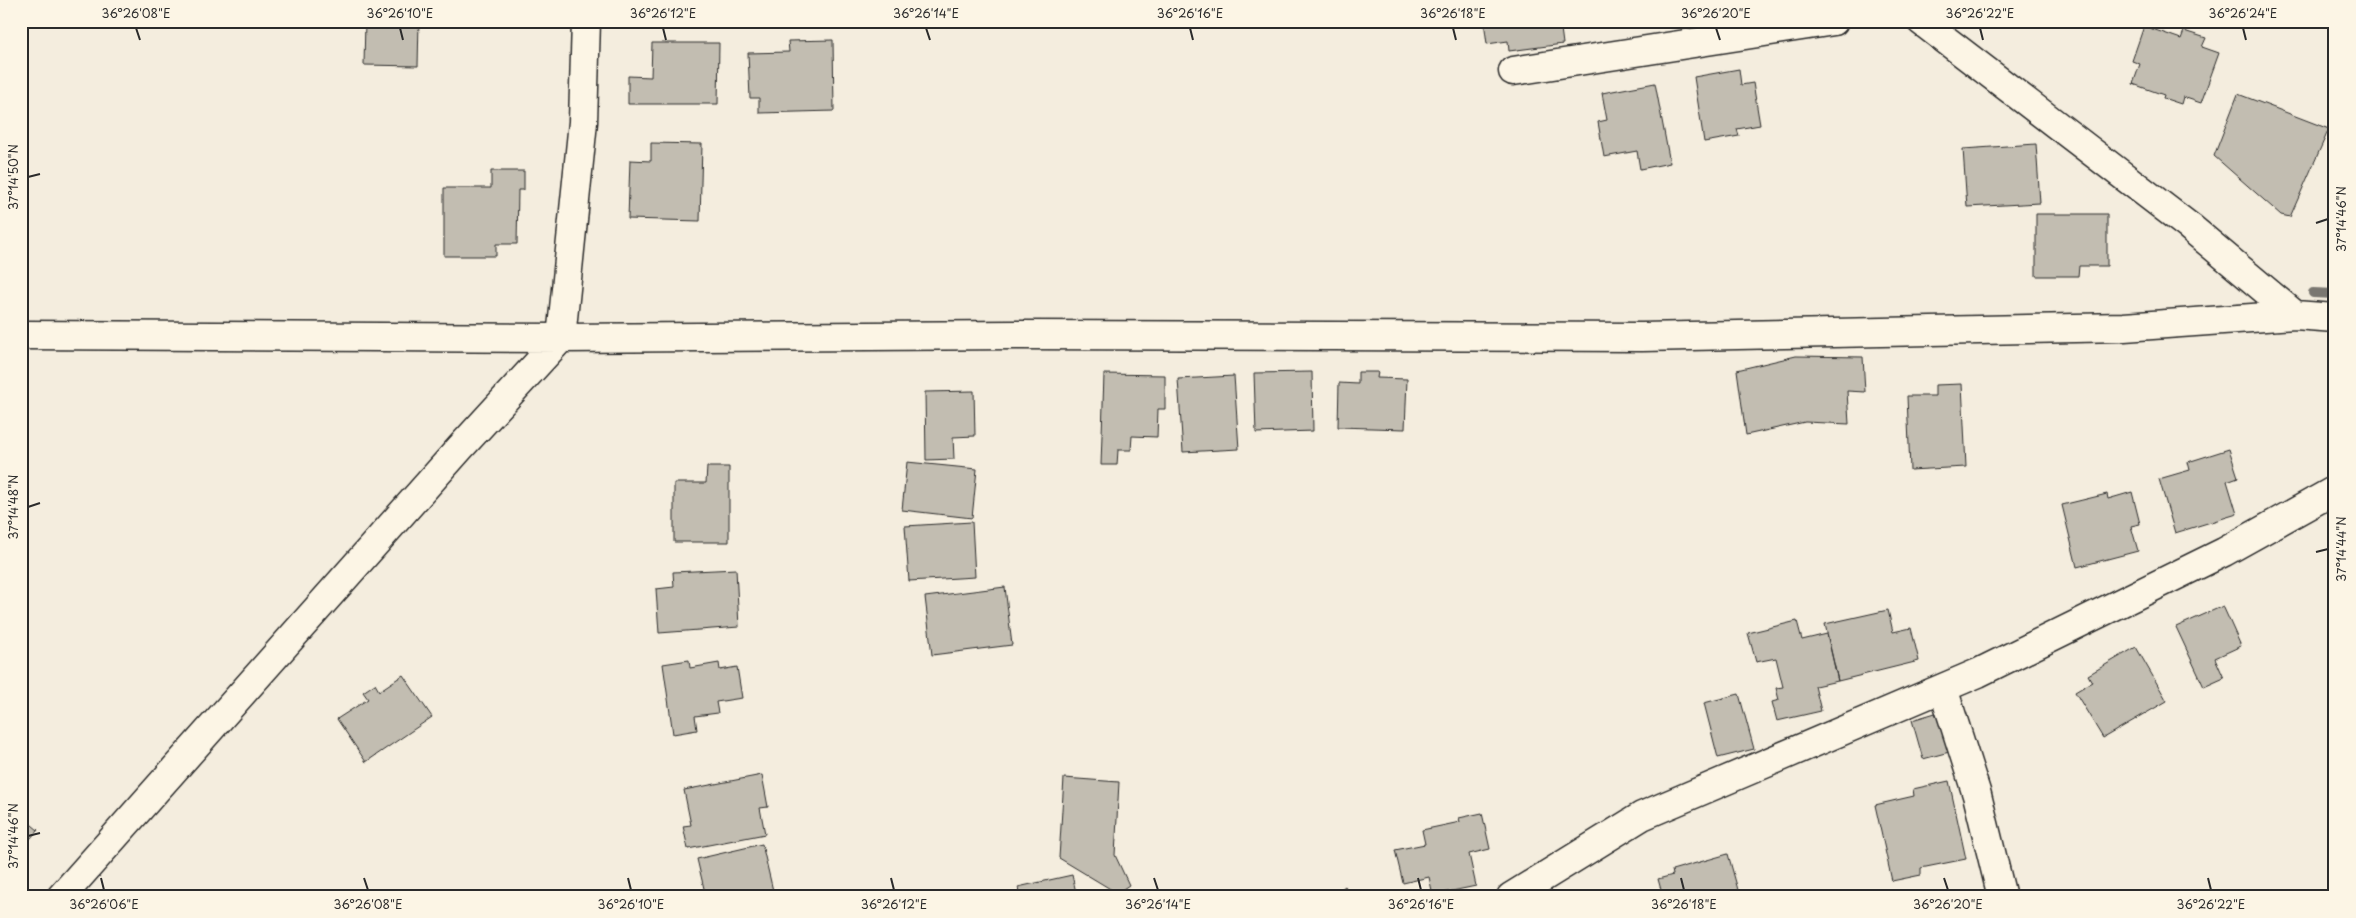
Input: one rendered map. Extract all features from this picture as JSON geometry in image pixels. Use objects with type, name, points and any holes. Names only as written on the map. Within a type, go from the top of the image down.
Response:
[{"type":"street","points":[[61,897],[454,455],[561,338],[583,122],[586,21]]},
{"type":"street","points":[[1513,71],[1834,21]]},
{"type":"street","points":[[1921,21],[2190,227],[2295,314]]},
{"type":"street","points":[[21,335],[561,338],[1016,335],[1652,336],[2124,327],[2295,314],[2335,318]]},
{"type":"street","points":[[1511,897],[1642,816],[1978,673],[2224,552],[2335,490]]},
{"type":"street","points":[[1943,688],[1977,795],[2002,897]]},
{"type":"building","points":[[365,21],[419,21],[418,66],[364,65]]},
{"type":"building","points":[[1484,21],[1560,21],[1563,44],[1509,51],[1508,41],[1487,44]]},
{"type":"building","points":[[2144,26],[2181,39],[2184,31],[2206,38],[2202,47],[2219,53],[2201,103],[2183,97],[2181,104],[2163,98],[2164,95],[2133,84],[2140,64],[2132,61]]},
{"type":"building","points":[[833,40],[834,111],[759,113],[759,98],[750,98],[748,53],[789,52],[788,41]]},
{"type":"building","points":[[652,43],[719,43],[718,104],[628,104],[628,76],[651,77]]},
{"type":"building","points":[[1739,69],[1741,85],[1753,83],[1760,125],[1737,129],[1739,136],[1704,142],[1694,77]]},
{"type":"building","points":[[1655,83],[1670,163],[1640,169],[1637,151],[1604,157],[1598,122],[1607,120],[1602,93]]},
{"type":"building","points":[[2238,94],[2329,129],[2290,217],[2281,215],[2214,156]]},
{"type":"building","points":[[651,143],[702,144],[700,221],[628,219],[630,160],[651,161]]},
{"type":"building","points":[[2036,144],[2040,203],[1967,207],[1963,149]]},
{"type":"building","points":[[491,171],[524,171],[524,190],[518,190],[517,244],[496,244],[496,256],[444,256],[444,188],[491,188]]},
{"type":"building","points":[[2036,214],[2107,214],[2107,266],[2079,266],[2078,276],[2036,276]]},
{"type":"building","points":[[1796,356],[1863,357],[1865,392],[1847,391],[1849,424],[1805,422],[1746,435],[1737,370]]},
{"type":"building","points":[[1312,372],[1313,431],[1256,433],[1254,373]]},
{"type":"building","points":[[1358,372],[1378,372],[1377,378],[1407,379],[1405,429],[1338,427],[1339,383],[1358,384]]},
{"type":"building","points":[[1104,374],[1165,375],[1165,409],[1158,409],[1157,437],[1132,436],[1131,450],[1118,450],[1117,465],[1101,465]]},
{"type":"building","points":[[1234,376],[1239,449],[1183,452],[1178,379]]},
{"type":"building","points":[[1962,384],[1966,467],[1910,470],[1907,396],[1935,396],[1935,385]]},
{"type":"building","points":[[974,391],[975,436],[953,437],[954,459],[926,460],[925,392]]},
{"type":"building","points":[[2229,449],[2238,477],[2227,481],[2237,514],[2175,533],[2159,479],[2190,470],[2188,462]]},
{"type":"building","points":[[907,462],[977,469],[972,518],[902,510]]},
{"type":"building","points":[[707,467],[729,467],[729,542],[674,542],[674,483],[706,483]]},
{"type":"building","points":[[2132,492],[2140,524],[2131,526],[2138,551],[2077,567],[2062,505],[2107,494],[2108,499]]},
{"type":"building","points":[[972,522],[975,577],[909,581],[905,526]]},
{"type":"building","points":[[736,569],[739,627],[659,633],[656,589],[674,587],[673,572]]},
{"type":"building","points":[[1005,587],[1012,645],[932,655],[925,597]]},
{"type":"building","points":[[2223,606],[2241,646],[2215,658],[2224,678],[2204,687],[2176,627]]},
{"type":"building","points":[[1888,610],[1893,632],[1911,628],[1919,661],[1838,681],[1825,624]]},
{"type":"building","points":[[1797,621],[1802,640],[1827,634],[1838,681],[1815,686],[1821,711],[1777,721],[1772,702],[1779,700],[1776,688],[1783,687],[1776,658],[1756,662],[1748,633]]},
{"type":"building","points":[[2136,647],[2167,701],[2103,738],[2075,692],[2092,682],[2088,675]]},
{"type":"building","points":[[689,660],[690,668],[719,663],[720,670],[737,667],[742,698],[716,702],[718,713],[695,716],[697,730],[673,734],[663,664]]},
{"type":"building","points":[[403,675],[432,717],[366,762],[337,719],[368,699],[363,692],[375,684],[379,691]]},
{"type":"building","points":[[1739,694],[1754,749],[1718,758],[1704,703]]},
{"type":"building","points":[[1942,711],[1953,751],[1923,759],[1912,720]]},
{"type":"building","points":[[762,775],[768,807],[760,808],[765,834],[688,849],[683,826],[691,825],[684,790]]},
{"type":"building","points":[[1064,778],[1119,782],[1115,855],[1129,885],[1117,893],[1059,858]]},
{"type":"building","points":[[1949,781],[1966,859],[1921,868],[1921,875],[1892,881],[1875,805],[1914,796],[1913,789]]},
{"type":"building","points":[[1482,813],[1490,849],[1469,854],[1476,886],[1433,895],[1429,877],[1403,883],[1395,850],[1425,844],[1422,830],[1460,822],[1459,818]]},
{"type":"building","points":[[21,816],[38,830],[21,849]]},
{"type":"building","points":[[762,844],[774,895],[706,897],[697,859]]},
{"type":"building","points":[[1728,854],[1740,897],[1663,897],[1658,879],[1673,875],[1672,870]]},
{"type":"building","points":[[1072,875],[1077,897],[1020,897],[1018,887]]},
{"type":"building","points":[[1345,886],[1353,897],[1330,897]]},
{"type":"waterway","points":[[2313,293],[2335,294]]}]
